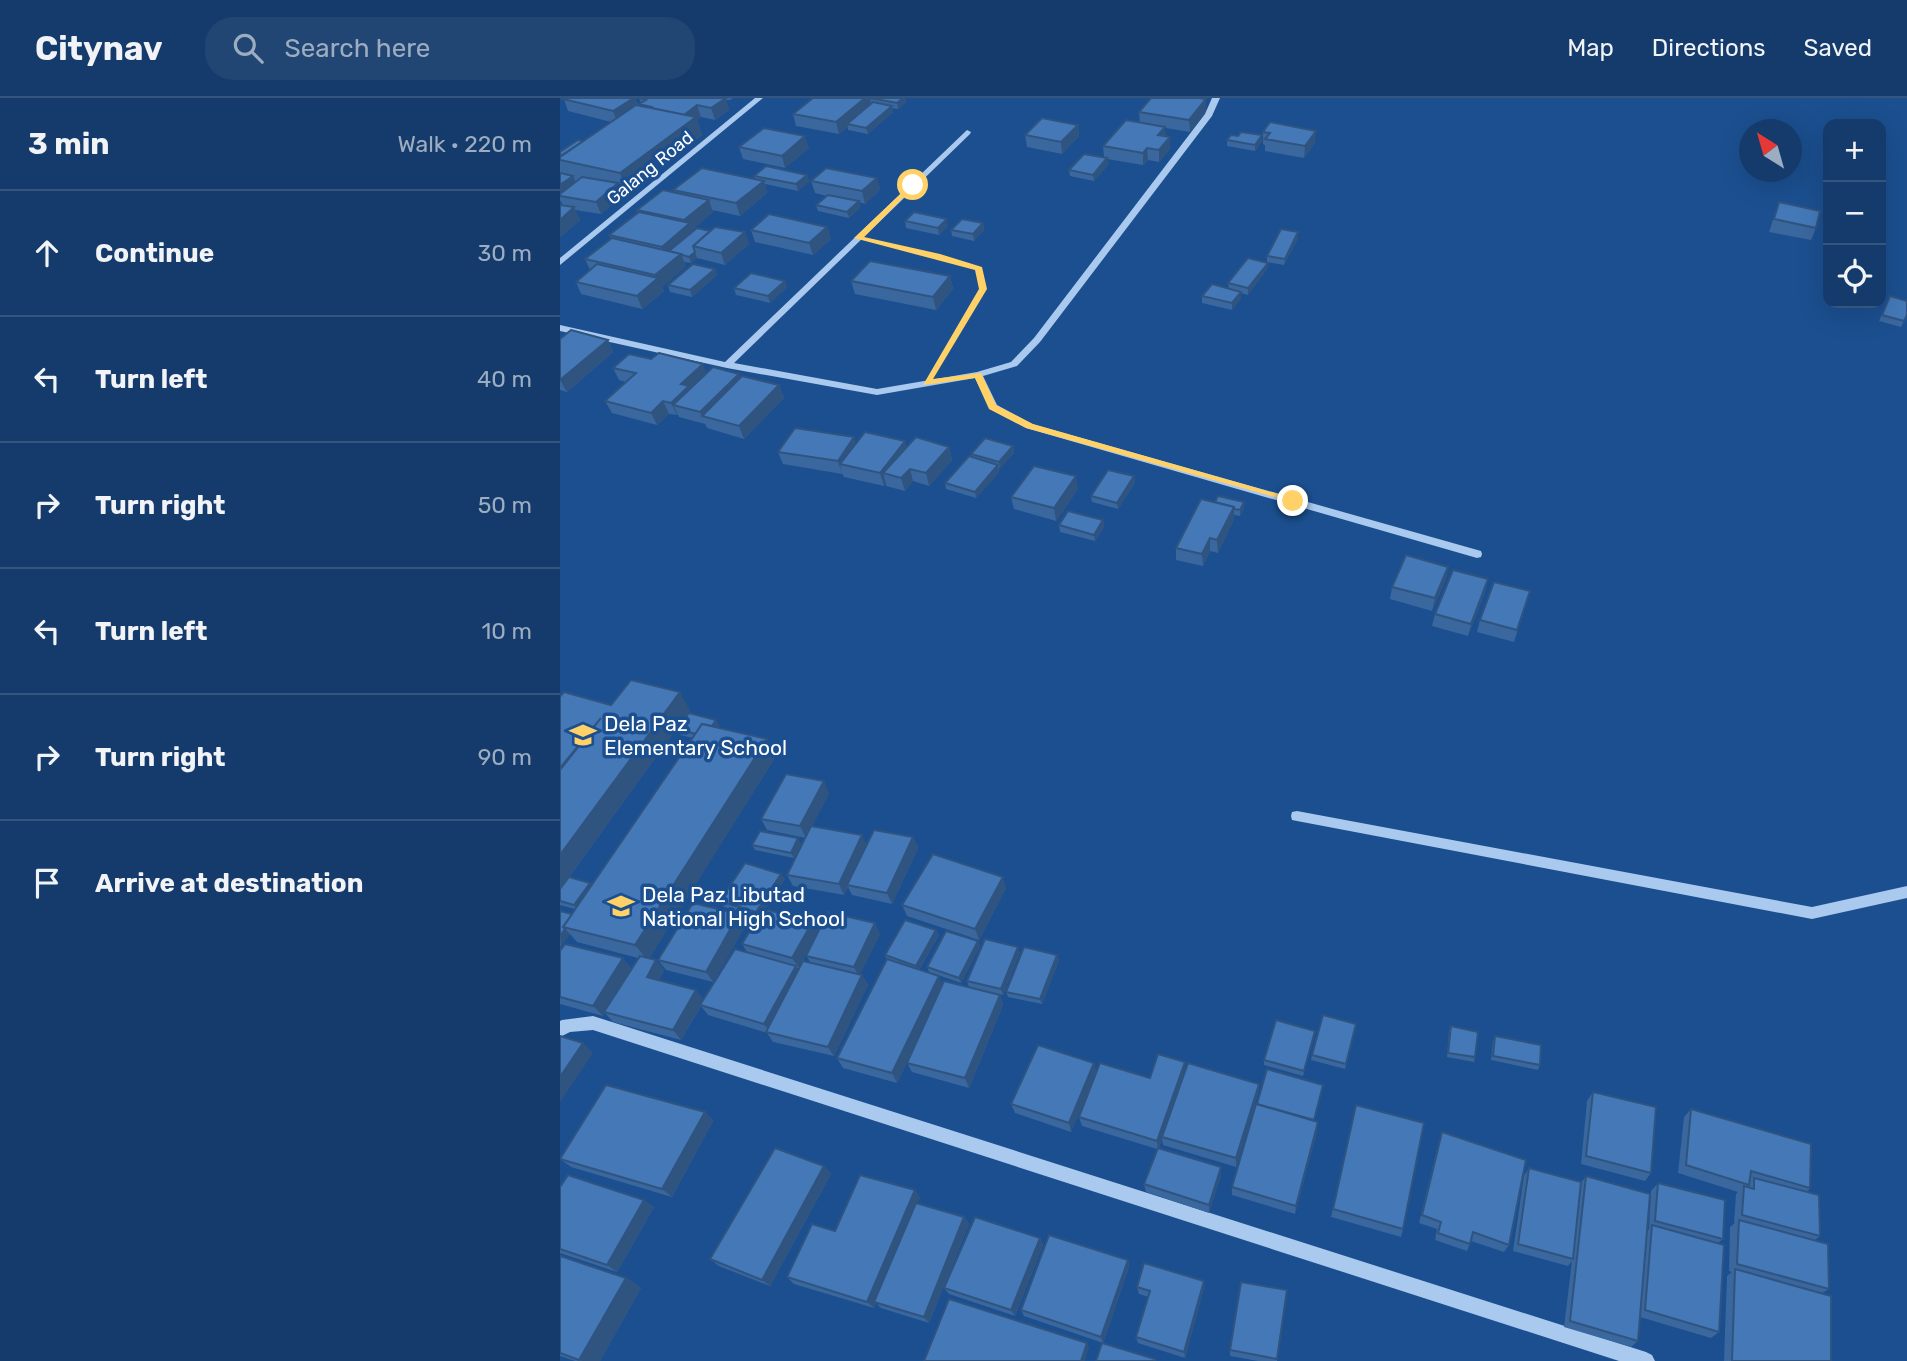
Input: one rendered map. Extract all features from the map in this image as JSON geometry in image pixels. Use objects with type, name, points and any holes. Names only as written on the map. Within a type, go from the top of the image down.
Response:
[{"type":"street","name":"Galang Road","points":[[560,262],[759,98]]},
{"type":"street","points":[[560,328],[727,365],[877,392],[978,375],[1014,364],[1037,341],[1209,114],[1216,98]]},
{"type":"street","points":[[727,365],[967,132]]},
{"type":"street","points":[[978,375],[993,407],[1029,426],[1477,554]]},
{"type":"street","points":[[1297,816],[1812,913],[1907,892]]},
{"type":"street","points":[[560,1030],[566,1025],[593,1023],[1646,1361]]},
{"type":"path","points":[[858,238],[937,255],[979,268],[983,289],[926,383]]},
{"type":"building","points":[[634,98],[613,111],[563,99]]},
{"type":"building","points":[[639,98],[726,98],[711,108],[697,105],[684,115],[639,104],[646,100]]},
{"type":"building","points":[[813,98],[865,98],[836,122],[793,114]]},
{"type":"building","points":[[870,98],[903,98],[897,103]]},
{"type":"building","points":[[1151,98],[1206,99],[1189,120],[1139,112]]},
{"type":"building","points":[[873,102],[892,106],[866,128],[847,124]]},
{"type":"building","points":[[636,105],[696,117],[620,173],[560,160],[560,157]]},
{"type":"building","points":[[1042,118],[1078,125],[1061,142],[1025,135]]},
{"type":"building","points":[[1126,120],[1165,127],[1158,135],[1170,137],[1159,150],[1147,148],[1143,153],[1103,146]]},
{"type":"building","points":[[1270,122],[1316,131],[1305,146],[1265,139],[1270,133],[1263,132]]},
{"type":"building","points":[[764,128],[805,136],[782,156],[739,147]]},
{"type":"building","points":[[1241,132],[1262,135],[1255,145],[1227,140],[1231,135],[1238,136]]},
{"type":"building","points":[[578,140],[583,141],[560,155],[560,152]]},
{"type":"building","points":[[1084,154],[1107,158],[1093,175],[1069,170]]},
{"type":"building","points":[[766,166],[807,175],[796,184],[754,176]]},
{"type":"building","points":[[702,168],[764,181],[736,203],[673,190]]},
{"type":"building","points":[[826,168],[877,178],[862,191],[811,181]]},
{"type":"building","points":[[560,173],[573,176],[560,185]]},
{"type":"building","points":[[582,177],[618,183],[596,202],[560,196]]},
{"type":"building","points":[[663,190],[709,200],[684,220],[637,210]]},
{"type":"building","points":[[828,195],[859,201],[847,212],[816,205]]},
{"type":"building","points":[[1779,202],[1820,211],[1816,228],[1774,219]]},
{"type":"building","points":[[560,205],[574,207],[560,220]]},
{"type":"building","points":[[639,212],[690,223],[662,247],[609,235]]},
{"type":"building","points":[[914,212],[947,219],[938,228],[905,221]]},
{"type":"building","points":[[769,214],[827,227],[809,243],[751,230]]},
{"type":"building","points":[[962,219],[983,223],[973,234],[951,230]]},
{"type":"building","points":[[715,227],[745,232],[721,253],[693,246]]},
{"type":"building","points":[[697,228],[710,231],[693,246],[695,252],[689,257],[669,251]]},
{"type":"building","points":[[1281,229],[1298,232],[1285,259],[1267,256]]},
{"type":"building","points":[[612,238],[681,254],[655,275],[585,259]]},
{"type":"building","points":[[1248,258],[1268,263],[1248,288],[1228,283]]},
{"type":"building","points":[[870,261],[950,276],[933,297],[851,281]]},
{"type":"building","points":[[597,264],[658,278],[637,296],[576,282]]},
{"type":"building","points":[[693,264],[715,269],[690,290],[668,285]]},
{"type":"building","points":[[751,273],[785,281],[768,296],[734,288]]},
{"type":"building","points":[[1212,284],[1241,292],[1232,303],[1202,296]]},
{"type":"building","points":[[1890,296],[1907,301],[1904,321],[1882,315]]},
{"type":"building","points":[[571,330],[608,340],[560,380],[560,339]]},
{"type":"building","points":[[659,353],[703,364],[681,384],[689,386],[671,403],[663,401],[651,413],[605,401],[636,373],[613,368],[629,354],[651,359]]},
{"type":"building","points":[[713,367],[739,374],[700,412],[673,405]]},
{"type":"building","points":[[742,376],[779,385],[739,426],[702,416]]},
{"type":"building","points":[[795,428],[854,437],[838,461],[778,452]]},
{"type":"building","points":[[865,432],[905,441],[880,473],[840,464]]},
{"type":"building","points":[[916,437],[949,447],[926,473],[910,469],[901,478],[883,473]]},
{"type":"building","points":[[985,438],[1013,446],[999,462],[971,454]]},
{"type":"building","points":[[969,456],[998,465],[975,492],[945,483]]},
{"type":"building","points":[[1034,466],[1076,476],[1054,508],[1011,497]]},
{"type":"building","points":[[1108,470],[1134,476],[1117,503],[1091,496]]},
{"type":"building","points":[[1218,496],[1244,502],[1240,510],[1234,509],[1215,502]]},
{"type":"building","points":[[1201,499],[1234,507],[1217,540],[1210,538],[1202,554],[1176,548]]},
{"type":"building","points":[[1068,511],[1103,520],[1094,535],[1059,525]]},
{"type":"building","points":[[1406,555],[1448,567],[1435,598],[1392,587]]},
{"type":"building","points":[[1453,570],[1488,579],[1471,624],[1435,614]]},
{"type":"building","points":[[1494,582],[1530,591],[1517,630],[1480,620]]},
{"type":"building","points":[[631,680],[680,692],[560,855],[560,770],[601,718],[560,768],[560,697],[564,692],[611,705]]},
{"type":"building","points":[[689,713],[716,720],[712,726],[702,724],[696,734],[677,729]]},
{"type":"building","points":[[702,724],[767,739],[635,945],[563,927]]},
{"type":"building","points":[[786,774],[824,781],[800,826],[761,819]]},
{"type":"building","points":[[811,826],[862,835],[839,884],[787,875]]},
{"type":"building","points":[[874,830],[913,837],[887,893],[847,885]]},
{"type":"building","points":[[760,831],[798,838],[791,853],[752,845]]},
{"type":"building","points":[[933,854],[1003,877],[975,929],[902,905]]},
{"type":"building","points":[[745,863],[781,874],[756,912],[720,901]]},
{"type":"building","points":[[569,877],[590,883],[574,905],[560,901],[560,889]]},
{"type":"building","points":[[693,903],[739,914],[706,972],[658,960]]},
{"type":"building","points":[[763,909],[813,921],[792,958],[742,944]]},
{"type":"building","points":[[560,911],[572,914],[560,936]]},
{"type":"building","points":[[828,912],[875,923],[854,967],[806,956]]},
{"type":"building","points":[[905,920],[936,930],[916,966],[885,955]]},
{"type":"building","points":[[946,931],[978,941],[959,978],[927,967]]},
{"type":"building","points":[[985,939],[1018,947],[1001,989],[967,981]]},
{"type":"building","points":[[565,944],[623,958],[593,1006],[560,997],[560,951]]},
{"type":"building","points":[[1024,947],[1057,955],[1040,999],[1006,992]]},
{"type":"building","points":[[735,949],[796,966],[764,1024],[700,1005]]},
{"type":"building","points":[[640,956],[656,960],[647,977],[696,990],[673,1030],[604,1012]]},
{"type":"building","points":[[887,959],[939,976],[892,1073],[837,1058]]},
{"type":"building","points":[[803,961],[862,975],[828,1047],[766,1032]]},
{"type":"building","points":[[944,981],[1000,995],[965,1078],[907,1063]]},
{"type":"building","points":[[1323,1015],[1356,1024],[1346,1064],[1312,1055]]},
{"type":"building","points":[[1276,1020],[1315,1031],[1304,1071],[1264,1060]]},
{"type":"building","points":[[1451,1026],[1478,1032],[1475,1057],[1448,1053]]},
{"type":"building","points":[[560,1036],[583,1043],[560,1077]]},
{"type":"building","points":[[1495,1036],[1541,1045],[1540,1065],[1493,1056]]},
{"type":"building","points":[[1038,1045],[1094,1063],[1069,1123],[1011,1104]]},
{"type":"building","points":[[1158,1054],[1185,1062],[1157,1141],[1079,1117],[1100,1063],[1150,1078]]},
{"type":"building","points":[[1188,1063],[1259,1084],[1236,1158],[1162,1137]]},
{"type":"building","points":[[1267,1069],[1323,1085],[1314,1120],[1257,1104]]},
{"type":"building","points":[[606,1085],[705,1112],[662,1189],[560,1159]]},
{"type":"building","points":[[1593,1092],[1656,1107],[1651,1173],[1586,1156]]},
{"type":"building","points":[[1256,1104],[1318,1122],[1296,1206],[1232,1187]]},
{"type":"building","points":[[1356,1105],[1424,1123],[1403,1229],[1333,1209]]},
{"type":"building","points":[[1691,1109],[1811,1144],[1810,1188],[1751,1171],[1749,1185],[1686,1165]]},
{"type":"building","points":[[1442,1132],[1526,1160],[1509,1245],[1473,1232],[1470,1244],[1438,1233],[1441,1222],[1422,1215]]},
{"type":"building","points":[[775,1148],[824,1166],[762,1280],[710,1259]]},
{"type":"building","points":[[1158,1148],[1221,1167],[1209,1205],[1144,1184]]},
{"type":"building","points":[[1529,1168],[1581,1182],[1573,1259],[1518,1244]]},
{"type":"building","points":[[568,1175],[644,1200],[607,1265],[560,1249],[560,1187]]},
{"type":"building","points":[[860,1175],[915,1190],[867,1302],[787,1277],[812,1224],[835,1231]]},
{"type":"building","points":[[1586,1176],[1650,1194],[1638,1341],[1570,1321]]},
{"type":"building","points":[[1754,1178],[1819,1195],[1820,1236],[1742,1215],[1744,1186],[1754,1189]]},
{"type":"building","points":[[1658,1183],[1725,1200],[1723,1239],[1655,1221]]},
{"type":"building","points":[[916,1203],[964,1217],[924,1317],[874,1302]]},
{"type":"building","points":[[975,1217],[1040,1238],[1011,1310],[944,1288]]},
{"type":"building","points":[[1739,1220],[1828,1244],[1829,1289],[1737,1264]]},
{"type":"building","points":[[1652,1225],[1724,1245],[1719,1332],[1645,1310]]},
{"type":"building","points":[[1049,1235],[1128,1260],[1101,1337],[1021,1310]]},
{"type":"building","points":[[560,1256],[626,1278],[579,1360],[560,1353]]},
{"type":"building","points":[[1144,1263],[1204,1281],[1184,1352],[1136,1337],[1150,1291],[1137,1287]]},
{"type":"building","points":[[1735,1269],[1831,1296],[1831,1361],[1732,1361]]},
{"type":"building","points":[[1241,1282],[1287,1290],[1277,1359],[1230,1350]]},
{"type":"building","points":[[949,1299],[1087,1343],[1081,1361],[924,1361]]},
{"type":"building","points":[[1102,1343],[1155,1359],[1155,1361],[1096,1361]]},
{"type":"place","name":"Dela Paz Elementary School","points":[[583,735]]},
{"type":"place","name":"Dela Paz Libutad National High School","points":[[621,906]]},
{"type":"route","points":[[913,185],[858,238],[937,255],[979,268],[983,289],[926,383],[978,375],[993,407],[1029,426],[1293,501]]}]
